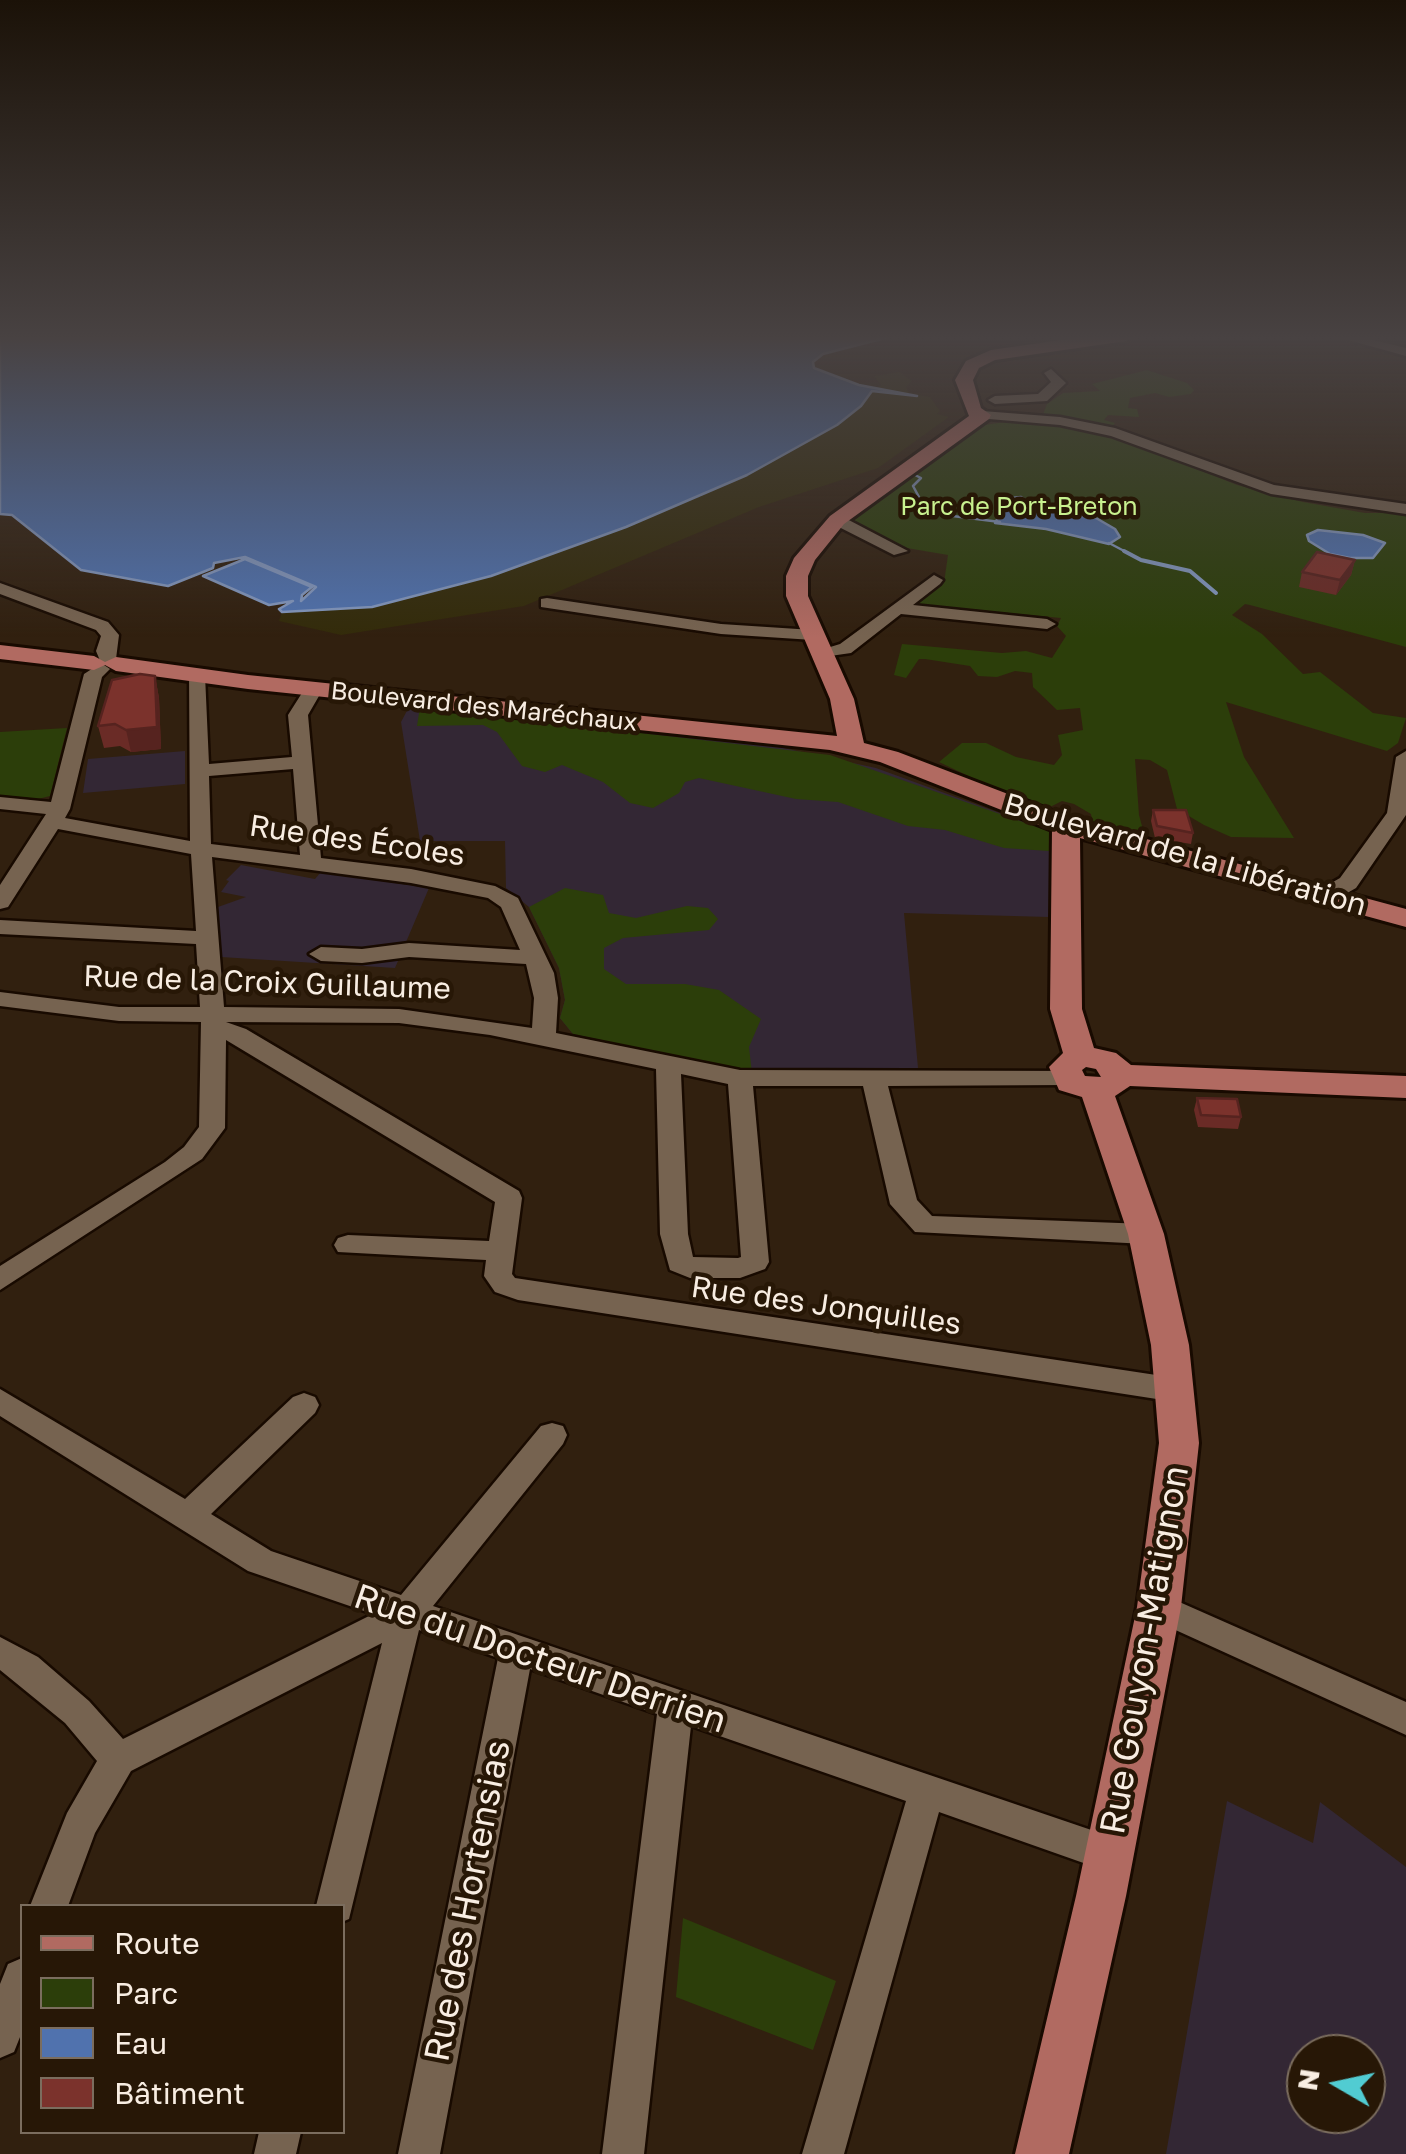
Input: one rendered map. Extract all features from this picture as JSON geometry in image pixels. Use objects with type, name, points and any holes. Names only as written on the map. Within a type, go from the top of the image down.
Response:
[{"type":"main road","points":[[852,746],[846,710],[797,596],[797,576],[812,548],[837,520],[940,437]]},
{"type":"main road","name":"Boulevard des Maréchaux","points":[[0,652],[108,659],[185,674],[852,746]]},
{"type":"main road","points":[[797,738],[837,718],[823,654]]},
{"type":"main road","name":"Boulevard de la Libération","points":[[852,746],[1066,826],[1340,893],[1406,918]]},
{"type":"main road","name":"Rue Gouyon-Matignon","points":[[1042,2154],[1110,1854],[1159,1606],[1177,1480],[1176,1390],[1146,1234],[1066,1009],[1066,826]]},
{"type":"main road","points":[[1090,1075],[1406,1087]]},
{"type":"street","points":[[1127,437],[1272,489],[1406,508]]},
{"type":"street","points":[[837,520],[900,551]]},
{"type":"street","points":[[547,603],[722,629],[823,654],[845,648],[934,580]]},
{"type":"street","points":[[0,588],[97,624],[108,659],[93,674],[56,816],[0,902]]},
{"type":"street","points":[[896,608],[1047,624]]},
{"type":"street","points":[[0,1280],[174,1168],[204,1141],[215,1115],[200,771],[185,674]]},
{"type":"street","points":[[311,864],[298,716],[314,688]]},
{"type":"street","points":[[1340,893],[1402,815],[1406,757]]},
{"type":"street","points":[[200,771],[303,762]]},
{"type":"street","name":"Rue des Écoles","points":[[0,803],[201,850],[411,876],[495,893],[510,903],[546,986],[544,1038]]},
{"type":"street","points":[[0,928],[208,938]]},
{"type":"street","points":[[322,954],[362,956],[409,950],[536,958]]},
{"type":"street","name":"Rue de la Croix Guillaume","points":[[0,1000],[212,1023],[378,1014],[474,1025],[740,1078],[1090,1075]]},
{"type":"street","points":[[212,1023],[237,1034],[509,1198],[501,1251],[348,1245]]},
{"type":"street","points":[[668,1064],[674,1234],[680,1263],[690,1268],[740,1268],[755,1262],[740,1078]]},
{"type":"street","points":[[873,1076],[904,1204],[924,1225],[1146,1234]]},
{"type":"street","name":"Rue des Jonquilles","points":[[501,1251],[498,1276],[505,1285],[518,1290],[1176,1390]]},
{"type":"street","name":"Rue du Docteur Derrien","points":[[0,1401],[260,1561],[1110,1854]]},
{"type":"street","points":[[188,1517],[304,1405]]},
{"type":"street","points":[[50,1904],[80,1825],[118,1760],[406,1614],[552,1435]]},
{"type":"street","points":[[1159,1606],[1406,1719]]},
{"type":"street","points":[[335,1904],[406,1614]]},
{"type":"street","name":"Rue des Hortensias","points":[[419,2154],[518,1649]]},
{"type":"street","points":[[0,1652],[26,1668],[77,1712],[118,1760]]},
{"type":"street","points":[[623,2154],[676,1705]]},
{"type":"street","points":[[823,2154],[927,1790]]},
{"type":"street","points":[[0,2038],[20,1983]]},
{"type":"shaded area","points":[[410,705],[774,746],[876,768],[1049,831],[1049,917],[904,913],[918,1068],[752,1073],[573,1034],[560,1018],[565,1000],[559,968],[529,907],[506,888],[505,841],[420,841],[401,722]]},
{"type":"shaded area","points":[[185,751],[185,784],[83,793],[88,759]]},
{"type":"shaded area","points":[[241,865],[315,879],[321,872],[429,888],[395,968],[221,957],[218,907],[246,897],[221,892],[229,881],[226,880]]},
{"type":"shaded area","points":[[1227,1801],[1313,1843],[1320,1802],[1406,1867],[1406,2154],[1166,2154]]},
{"type":"green space","name":"Parc de Port-Breton","points":[[964,437],[1117,437],[1237,485],[1365,513],[1406,513],[1406,647],[1245,604],[1232,615],[1262,634],[1303,674],[1320,672],[1373,713],[1406,718],[1398,743],[1387,751],[1226,702],[1244,757],[1294,838],[1231,837],[1204,825],[1177,809],[1167,770],[1150,760],[1135,759],[1139,815],[1145,837],[1093,825],[1091,814],[1074,804],[1062,801],[1042,811],[939,762],[962,743],[986,743],[1016,757],[1054,765],[1062,755],[1058,735],[1083,730],[1080,708],[1057,710],[1033,687],[1032,673],[978,676],[970,666],[919,659],[906,678],[894,675],[902,644],[1002,653],[1026,651],[1052,658],[1066,636],[1057,626],[1061,618],[916,604],[944,583],[948,555],[901,547],[848,521]]},
{"type":"green space","points":[[420,707],[830,755],[1049,831],[1049,851],[1004,848],[945,830],[908,826],[838,802],[796,799],[699,778],[685,782],[679,793],[653,808],[630,803],[603,782],[562,765],[545,772],[522,766],[497,732],[483,725],[417,726]]},
{"type":"green space","points":[[67,728],[50,796],[38,799],[0,795],[0,732]]},
{"type":"green space","points":[[565,888],[603,895],[609,913],[636,918],[687,906],[708,908],[718,919],[709,930],[623,938],[604,948],[604,969],[626,984],[685,984],[719,990],[761,1019],[749,1047],[752,1073],[573,1034],[560,1018],[565,1000],[559,968],[529,907]]},
{"type":"green space","points":[[683,1918],[836,1981],[813,2050],[676,1997]]},
{"type":"sand","points":[[753,437],[922,437],[878,468],[759,507],[524,606],[341,635],[279,621],[282,612],[318,610],[349,594]]},
{"type":"water","points":[[0,437],[816,437],[747,475],[626,527],[491,576],[372,607],[282,612],[279,609],[293,601],[269,605],[203,576],[245,559],[312,587],[301,601],[316,587],[245,557],[214,563],[213,568],[168,586],[81,570],[12,515],[0,514]]},
{"type":"water","points":[[1021,497],[1042,510],[1096,518],[1115,529],[1120,537],[1109,544],[1046,529],[995,523],[1001,513],[1000,499]]},
{"type":"water","points":[[1318,530],[1363,535],[1385,543],[1373,558],[1350,558],[1330,554],[1309,541],[1307,535]]},
{"type":"building","points":[[1317,552],[1355,560],[1340,580],[1302,572]]},
{"type":"building","points":[[140,674],[155,676],[157,727],[126,730],[115,724],[98,726],[112,680]]},
{"type":"building","points":[[1153,810],[1186,810],[1193,833],[1157,826]]},
{"type":"building","points":[[1197,1098],[1237,1099],[1241,1117],[1201,1115]]},
{"type":"waterway","points":[[915,475],[921,478],[913,486],[919,497]]},
{"type":"waterway","points":[[929,513],[1000,522]]},
{"type":"waterway","points":[[1109,543],[1128,553]]},
{"type":"waterway","points":[[1124,551],[1141,560],[1190,571],[1216,593]]}]
